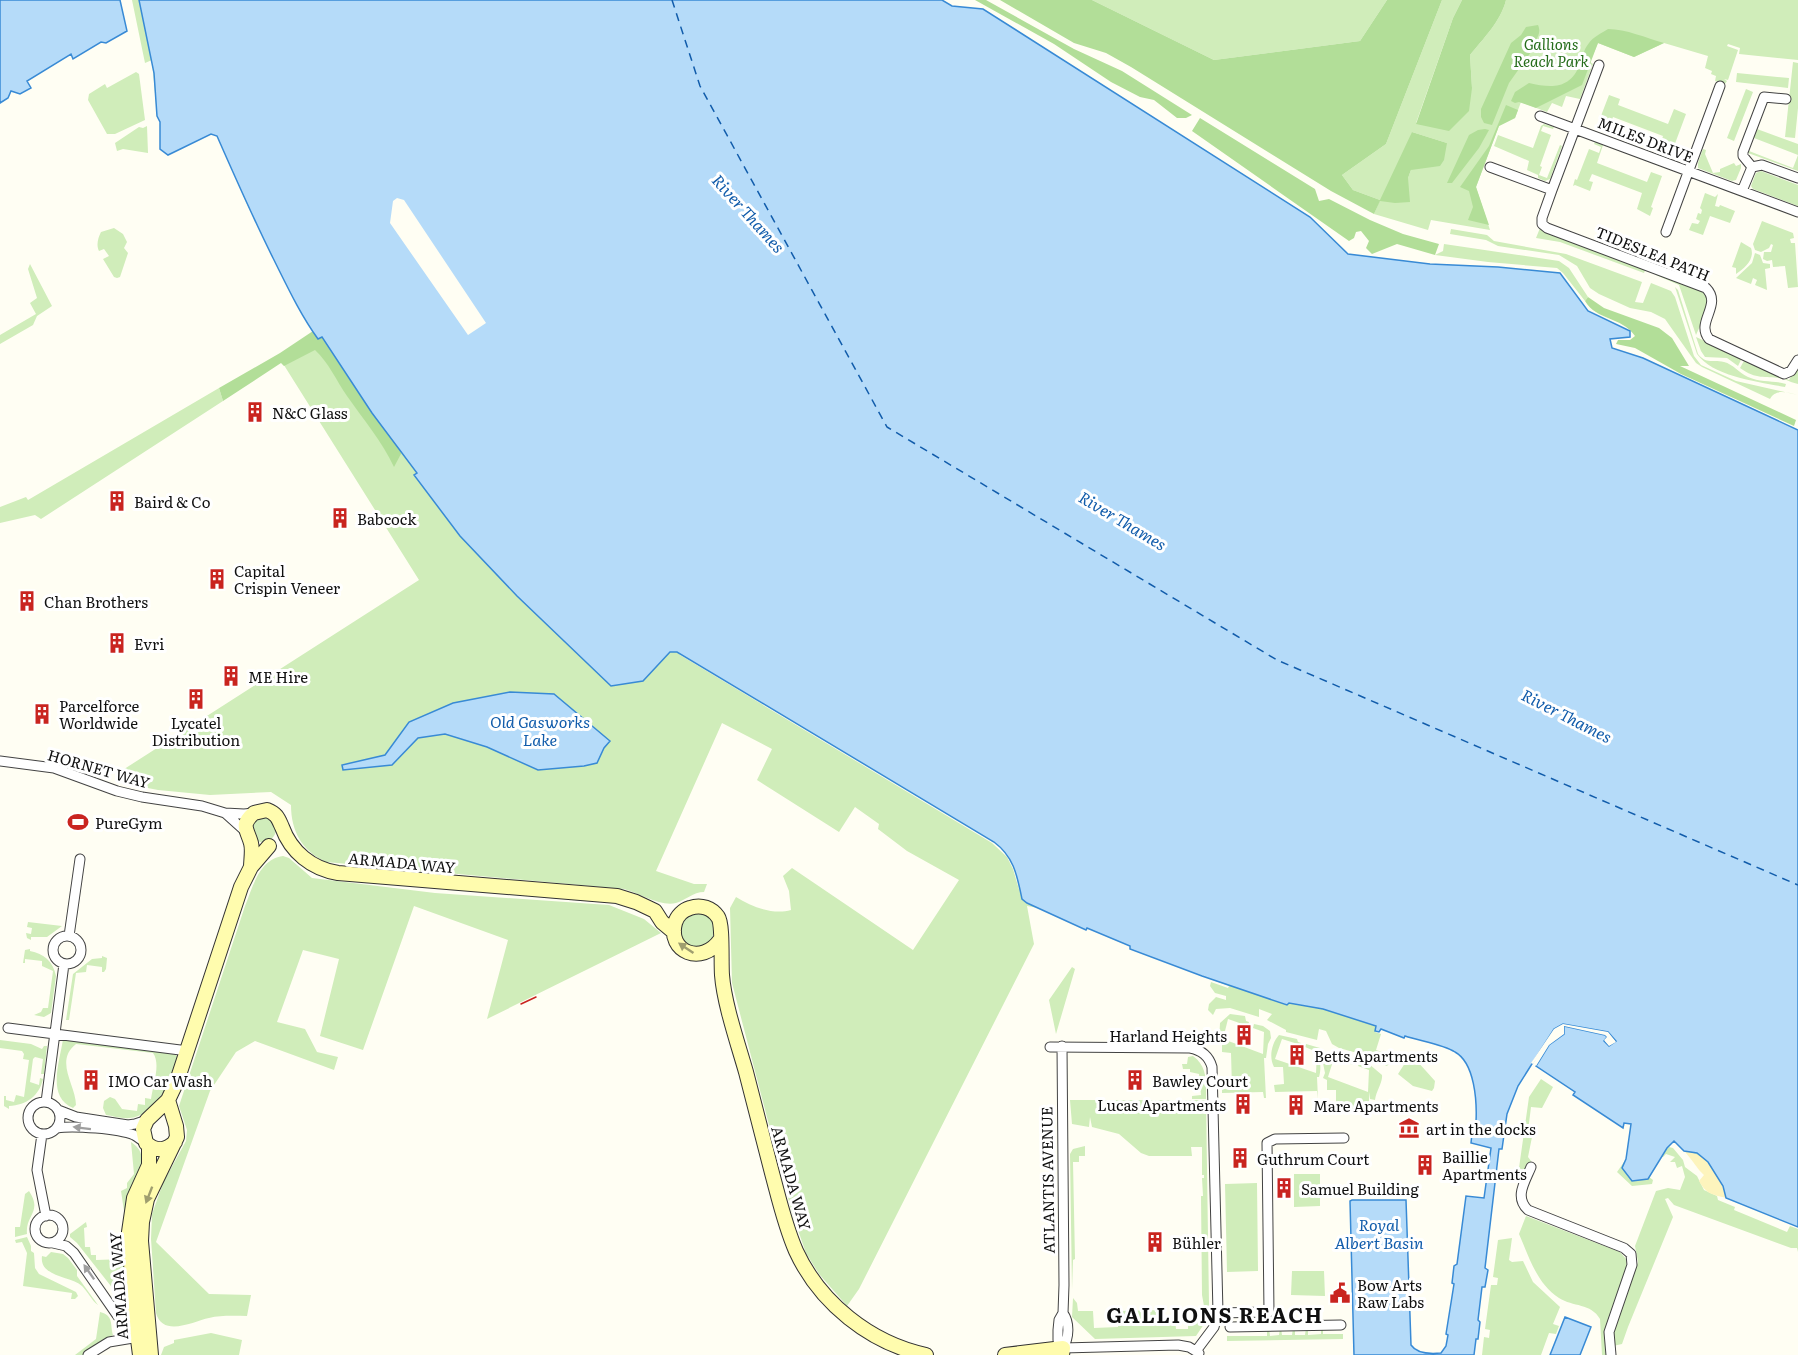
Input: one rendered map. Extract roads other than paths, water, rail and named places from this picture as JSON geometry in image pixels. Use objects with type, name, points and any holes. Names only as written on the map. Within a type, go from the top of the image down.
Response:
[{"type":"street","points":[[1490,167],[1552,190],[1599,66]]},
{"type":"street","points":[[1666,232],[1720,86]]},
{"type":"street","points":[[1752,167],[1743,156],[1743,152],[1764,97],[1786,99]]},
{"type":"street","name":"MILES DRIVE","points":[[1540,116],[1798,212]]},
{"type":"street","points":[[1752,167],[1762,165],[1798,178]]},
{"type":"street","points":[[1742,191],[1752,167]]},
{"type":"street","name":"TIDESLEA PATH","points":[[1552,190],[1542,218],[1542,224],[1547,228],[1706,288],[1713,300],[1704,325],[1704,333],[1708,339],[1784,374],[1791,371],[1798,360]]},
{"type":"street","name":"HORNET WAY","points":[[0,761],[54,768],[131,795],[202,806],[225,813],[254,813]]},
{"type":"street","name":"ARMADA WAY","points":[[254,813],[262,810],[271,812],[278,818],[295,850],[312,865],[323,870],[611,895],[630,899],[655,911],[681,913],[695,906],[712,911],[721,923],[722,929],[720,940],[723,982],[782,1212],[796,1252],[812,1278],[833,1304],[849,1319],[881,1339],[926,1355]]},
{"type":"street","name":"HORNET WAY","points":[[225,813],[248,836]]},
{"type":"street","points":[[251,867],[246,824],[254,813]]},
{"type":"street","points":[[151,1118],[168,1100],[188,1051],[242,887],[251,867],[280,837],[282,827]]},
{"type":"street","name":"ARMADA WAY","points":[[248,836],[259,846],[271,845],[295,850]]},
{"type":"street","points":[[69,936],[80,859]]},
{"type":"street","name":"ARMADA WAY","points":[[655,911],[662,922],[674,932],[675,938],[684,950],[694,954],[706,953],[723,982]]},
{"type":"street","points":[[674,932],[675,922],[681,913]]},
{"type":"street","points":[[69,936],[77,939],[82,951],[76,962],[64,964],[56,960],[53,948],[60,937],[69,936]]},
{"type":"street","points":[[706,953],[720,940]]},
{"type":"street","points":[[46,1102],[64,964]]},
{"type":"street","points":[[3,1027],[188,1051]]},
{"type":"street","name":"ATLANTIS AVENUE","points":[[1062,1046],[1063,1313],[1059,1320],[1058,1340],[1063,1352]]},
{"type":"street","points":[[1005,1355],[1178,1345],[1189,1347],[1199,1353],[1214,1327],[1218,1313],[1212,1067],[1210,1062],[1200,1051],[1190,1048],[1050,1047]]},
{"type":"street","points":[[168,1100],[177,1132],[175,1142],[160,1150],[126,1133],[75,1126],[57,1128],[50,1133],[42,1134],[30,1125],[28,1116],[36,1104],[46,1102],[76,1117],[135,1125],[161,1115],[174,1122]]},
{"type":"street","points":[[57,1128],[60,1119],[58,1110]]},
{"type":"street","name":"ARMADA WAY","points":[[151,1118],[144,1124],[142,1134],[148,1145],[149,1165],[134,1198],[130,1220],[132,1277],[140,1337],[151,1355]]},
{"type":"street","points":[[42,1134],[37,1170],[40,1196],[46,1216]]},
{"type":"street","points":[[1218,1313],[1269,1312],[1267,1143],[1275,1139],[1344,1138]]},
{"type":"street","name":"ARMADA WAY","points":[[140,1355],[142,1222],[151,1188],[175,1142]]},
{"type":"street","points":[[1531,1167],[1521,1196],[1522,1204],[1528,1210],[1624,1248],[1630,1254],[1632,1265],[1609,1332],[1611,1355]]},
{"type":"street","points":[[53,1243],[60,1238],[62,1225],[54,1216],[46,1216],[38,1220],[35,1233],[43,1242],[66,1246],[74,1252],[140,1337],[110,1342],[88,1355]]},
{"type":"street","points":[[1230,1327],[1341,1325]]},
{"type":"water","points":[[0,0],[120,0],[127,31],[106,43],[101,42],[73,59],[71,54],[27,81],[31,88],[20,94],[11,91],[8,98],[0,103]]},
{"type":"water","points":[[139,0],[942,0],[952,6],[983,9],[1310,217],[1348,254],[1430,264],[1560,273],[1588,311],[1630,331],[1630,337],[1610,339],[1612,348],[1643,358],[1798,430],[1798,1227],[1726,1198],[1723,1186],[1708,1162],[1697,1153],[1684,1151],[1674,1141],[1667,1148],[1648,1179],[1632,1181],[1622,1168],[1626,1159],[1631,1124],[1624,1123],[1623,1128],[1573,1095],[1575,1092],[1536,1066],[1549,1045],[1564,1034],[1564,1026],[1605,1035],[1607,1037],[1604,1041],[1609,1046],[1616,1041],[1608,1032],[1563,1024],[1554,1029],[1518,1086],[1507,1114],[1502,1149],[1499,1149],[1485,1268],[1488,1270],[1485,1287],[1482,1287],[1478,1339],[1476,1339],[1474,1355],[1354,1355],[1350,1201],[1352,1200],[1406,1200],[1411,1345],[1424,1353],[1441,1353],[1446,1346],[1454,1266],[1457,1264],[1466,1196],[1484,1198],[1491,1148],[1471,1143],[1473,1124],[1476,1122],[1475,1094],[1471,1074],[1462,1057],[1438,1045],[1405,1036],[1404,1038],[1381,1029],[1379,1032],[1375,1031],[1376,1026],[1323,1009],[1289,1003],[1287,1005],[1202,976],[1130,949],[1130,946],[1087,928],[1086,930],[1027,903],[1022,899],[1010,860],[994,842],[677,652],[670,652],[643,681],[611,686],[517,596],[460,536],[414,475],[417,473],[372,413],[322,337],[318,339],[300,310],[258,228],[217,136],[211,134],[168,155],[160,149],[160,122],[157,116],[154,73]]},
{"type":"water","name":"Old Gasworks Lake","points":[[510,692],[554,694],[610,741],[597,763],[538,770],[487,747],[445,734],[418,738],[392,765],[343,770],[342,765],[385,755],[409,722],[453,703]]},
{"type":"water","points":[[1565,1317],[1591,1327],[1580,1355],[1550,1355]]},
{"type":"tram line","points":[[521,1004],[536,997]]},
{"type":"place","name":"N&C Glass","points":[[255,412]]},
{"type":"place","name":"Baird & Co","points":[[117,501]]},
{"type":"place","name":"Babcock","points":[[340,518]]},
{"type":"place","name":"Capital Crispin Veneer","points":[[217,579]]},
{"type":"place","name":"Chan Brothers","points":[[27,601]]},
{"type":"place","name":"Evri","points":[[117,643]]},
{"type":"place","name":"ME Hire","points":[[231,676]]},
{"type":"place","name":"Lycatel Distribution","points":[[196,699]]},
{"type":"place","name":"Parcelforce Worldwide","points":[[42,714]]},
{"type":"place","name":"PureGym","points":[[78,822]]},
{"type":"place","name":"Harland Heights","points":[[1244,1035]]},
{"type":"place","name":"Betts Apartments","points":[[1297,1055]]},
{"type":"place","name":"IMO Car Wash","points":[[91,1080]]},
{"type":"place","name":"Bawley Court","points":[[1135,1080]]},
{"type":"place","name":"Lucas Apartments","points":[[1243,1104]]},
{"type":"place","name":"Mare Apartments","points":[[1296,1105]]},
{"type":"place","name":"art in the docks","points":[[1409,1128]]},
{"type":"place","name":"Guthrum Court","points":[[1240,1158]]},
{"type":"place","name":"Baillie Apartments","points":[[1425,1165]]},
{"type":"place","name":"Samuel Building","points":[[1284,1188]]},
{"type":"place","name":"Bühler","points":[[1155,1242]]},
{"type":"place","name":"Bow Arts Raw Labs","points":[[1340,1293]]},
{"type":"district","name":"GALLIONS REACH","points":[[1215,1313]]},
{"type":"park label","name":"Gallions Reach Park","points":[[1551,52]]},
{"type":"water label","name":"River Thames","points":[[749,213]]},
{"type":"water label","name":"River Thames","points":[[1123,520]]},
{"type":"water label","name":"River Thames","points":[[1567,715]]},
{"type":"water label","name":"Royal Albert Basin","points":[[1379,1233]]}]
